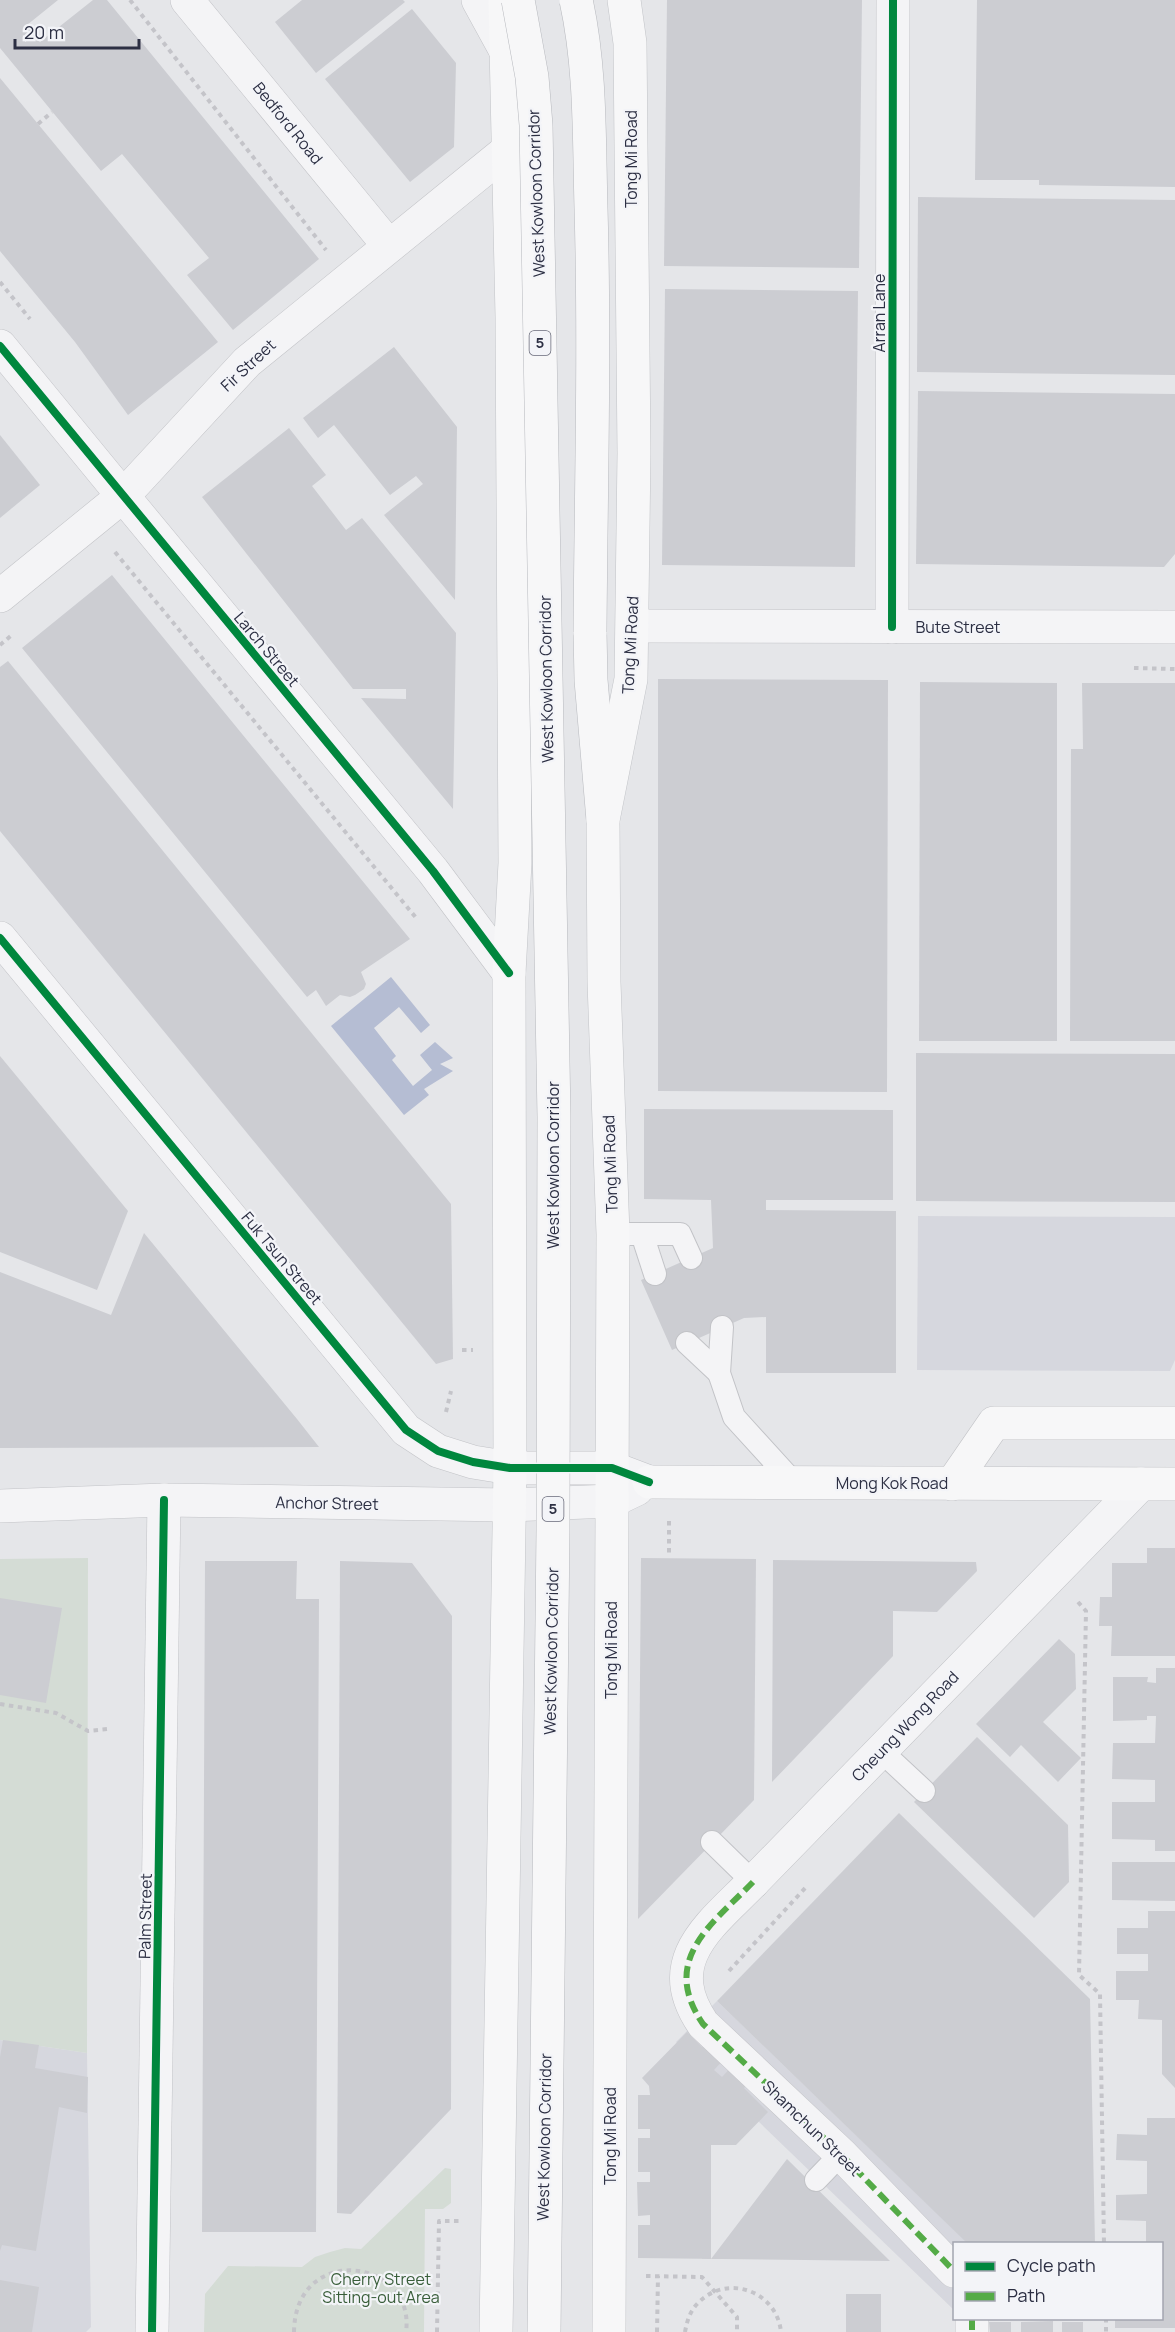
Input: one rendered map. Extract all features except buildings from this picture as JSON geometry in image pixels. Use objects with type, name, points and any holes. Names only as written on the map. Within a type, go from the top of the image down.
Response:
[{"type":"main road","points":[[496,2332],[510,1468],[509,973],[515,862],[509,149],[505,0]]},
{"type":"main road","name":"West Kowloon Corridor","points":[[518,0],[532,77],[536,125],[554,1117],[553,1518],[543,2332]]},
{"type":"main road","points":[[576,0],[582,28],[588,88],[593,282],[590,632],[591,680],[603,820]]},
{"type":"main road","name":"Tong Mi Road","points":[[609,2332],[612,1468],[628,1234],[604,982],[603,820],[632,679],[634,453],[630,43],[624,0]]},
{"type":"main road","points":[[952,1484],[994,1423],[1175,1423]]},
{"type":"main road","name":"Mong Kok Road","points":[[649,1482],[1175,1484]]},
{"type":"street","name":"Bedford Road","points":[[187,0],[389,246]]},
{"type":"street","points":[[478,0],[507,53]]},
{"type":"street","name":"Arran Lane","points":[[892,627],[893,0]]},
{"type":"street","name":"Fir Street","points":[[0,596],[123,496],[247,362],[509,149]]},
{"type":"street","name":"Larch Street","points":[[0,346],[433,871],[509,973]]},
{"type":"street","name":"Bute Street","points":[[633,626],[1175,627]]},
{"type":"street","name":"Fuk Tsun Street","points":[[0,938],[405,1430],[438,1451],[473,1462],[510,1468],[612,1468]]},
{"type":"street","name":"Mong Kok Road","points":[[612,1468],[649,1482]]},
{"type":"street","name":"Anchor Street","points":[[0,1506],[164,1500],[509,1505],[612,1502],[649,1482]]},
{"type":"street","name":"Cheung Wong Road","points":[[685,1977],[693,1947],[702,1934],[1141,1484]]},
{"type":"street","name":"Palm Street","points":[[152,2332],[164,1500]]},
{"type":"street","name":"Shamchun Street","points":[[685,1977],[687,1994],[693,2010],[703,2024],[841,2154],[953,2270]]},
{"type":"lane","points":[[628,1234],[680,1234],[691,1258]]},
{"type":"lane","points":[[628,1234],[655,1274]]},
{"type":"lane","points":[[722,1328],[718,1373],[734,1417],[794,1483]]},
{"type":"lane","points":[[687,1343],[718,1373]]},
{"type":"lane","points":[[881,1751],[924,1791]]},
{"type":"lane","points":[[712,1842],[753,1882]]},
{"type":"lane","points":[[816,2180],[841,2154]]},
{"type":"path","points":[[130,0],[329,254]]},
{"type":"path","points":[[38,124],[52,112]]},
{"type":"path","points":[[0,282],[37,327]]},
{"type":"path","points":[[115,552],[423,926]]},
{"type":"path","points":[[1127,668],[1175,669]]},
{"type":"path","points":[[1073,1598],[1086,1611],[1079,1975],[1100,1994],[1104,2242]]},
{"type":"path","points":[[0,1704],[56,1713],[88,1731],[108,1729]]},
{"type":"path","points":[[437,2332],[439,2221],[459,2221]]},
{"type":"path","points":[[294,2332],[299,2301],[308,2288],[326,2275],[349,2269],[364,2271],[379,2277],[391,2286],[406,2314],[406,2332]]},
{"type":"path","points":[[636,2275],[702,2277],[737,2317],[737,2332]]},
{"type":"path","points":[[657,2332],[658,2276]]},
{"type":"path","points":[[685,2332],[688,2317],[696,2304],[709,2294],[724,2288],[740,2288],[755,2292],[768,2301],[777,2314],[781,2332]]},
{"type":"shaded area","points":[[918,1216],[1175,1217],[1175,1360],[1170,1371],[917,1370]]},
{"type":"shaded area","points":[[717,2001],[967,2242],[953,2242],[953,2309],[676,2042]]},
{"type":"shaded area","points":[[0,2040],[87,2053],[91,2327],[86,2332],[0,2332]]},
{"type":"green space","points":[[88,1558],[87,2053],[0,2040],[0,1559]]},
{"type":"green space","name":"Cherry Street Sitting-out Area","points":[[445,2168],[451,2169],[451,2203],[443,2209],[425,2209],[424,2332],[204,2332],[205,2294],[228,2266],[302,2267],[315,2257],[330,2252],[345,2248],[361,2249]]},
{"type":"water","points":[[391,977],[430,1025],[421,1033],[399,1007],[374,1028],[396,1056],[392,1060],[413,1086],[432,1070],[420,1055],[435,1042],[453,1058],[440,1064],[453,1071],[424,1089],[429,1095],[404,1115],[331,1026]]},
{"type":"marked path","points":[[753,1882],[722,1913],[696,1945],[689,1962],[686,1981],[691,2001],[703,2024],[841,2154],[953,2270]]},
{"type":"marked path","points":[[972,2320],[972,2332]]},
{"type":"cycle path","points":[[892,627],[893,0]]},
{"type":"cycle path","points":[[0,346],[433,871],[509,973]]},
{"type":"cycle path","points":[[0,938],[406,1430],[438,1451],[473,1462],[510,1468],[612,1468],[649,1482]]},
{"type":"cycle path","points":[[152,2332],[164,1500]]}]
